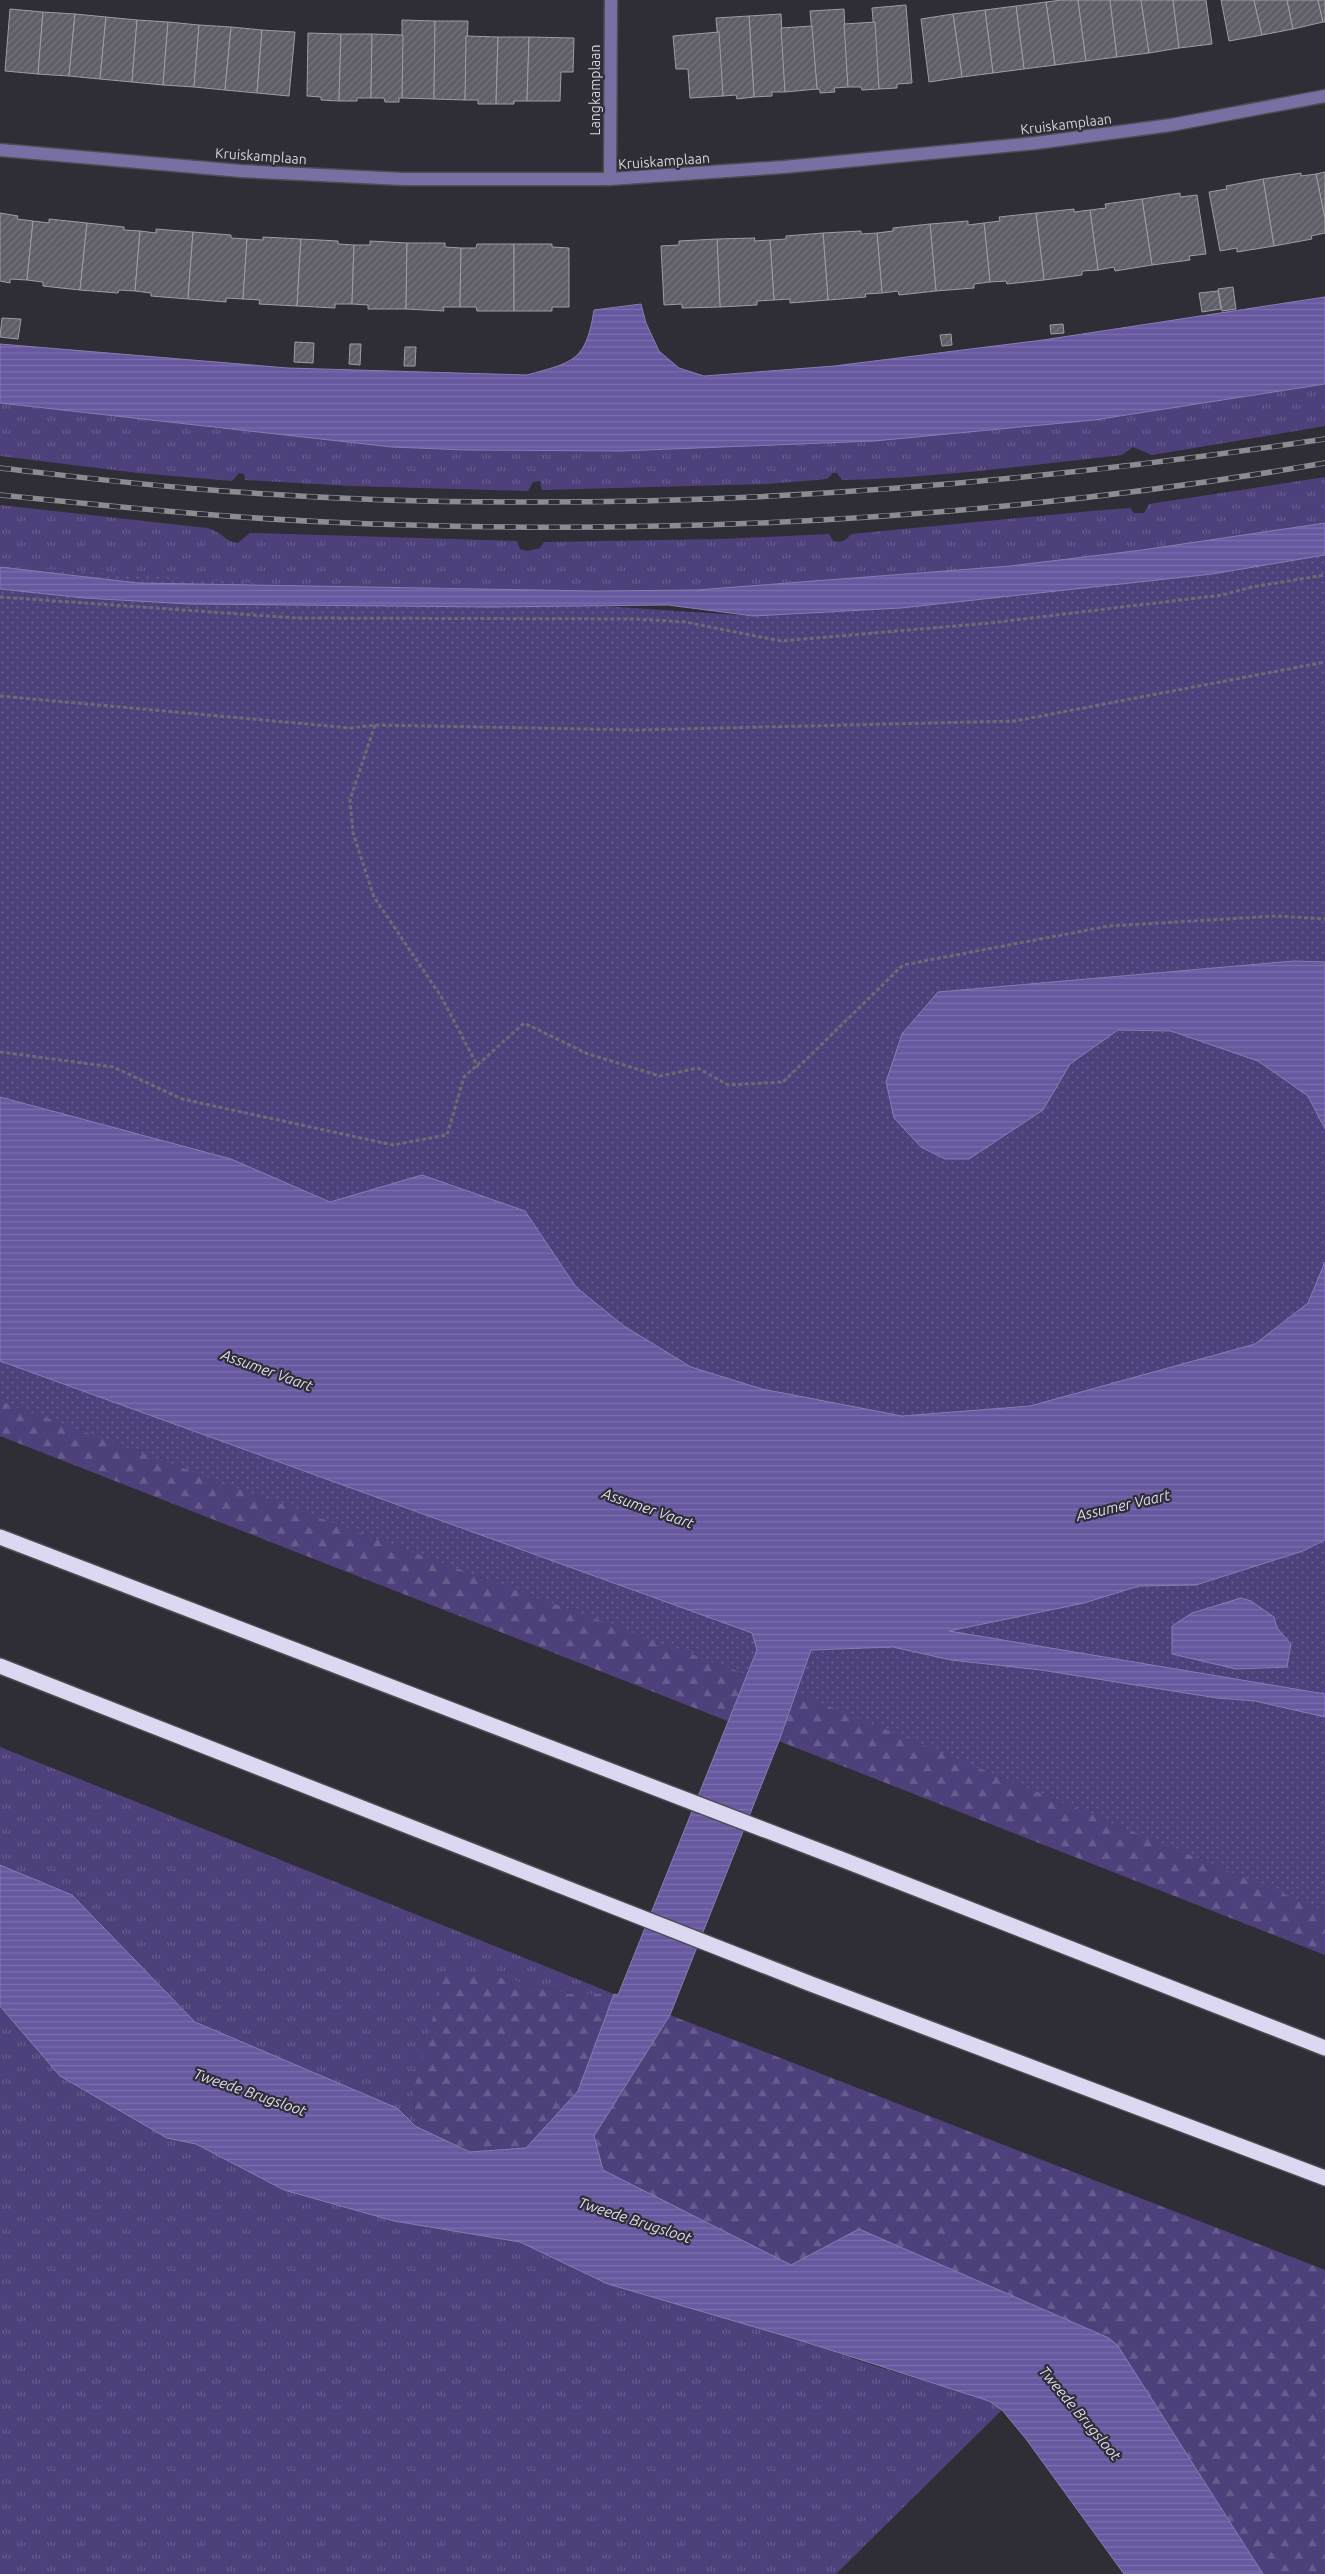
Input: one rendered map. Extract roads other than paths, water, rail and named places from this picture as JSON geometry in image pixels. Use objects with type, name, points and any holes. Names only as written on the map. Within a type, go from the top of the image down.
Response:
[{"type":"highway","points":[[0,1537],[837,1857],[1325,2048]]},
{"type":"highway","points":[[0,1666],[811,1984],[1325,2178]]},
{"type":"street","name":"Langkamplaan","points":[[610,0],[610,179]]},
{"type":"street","name":"Kruiskamplaan","points":[[0,150],[241,171],[403,179],[610,179],[784,167],[1036,143],[1171,125],[1325,96]]},
{"type":"water","points":[[1325,297],[1325,384],[1094,420],[874,441],[621,451],[467,450],[392,447],[0,403],[0,344],[288,368],[527,375],[556,367],[575,357],[582,350],[587,340],[594,310],[641,304],[646,323],[659,351],[679,368],[704,376],[834,366],[1043,340]]},
{"type":"water","points":[[1325,523],[1325,555],[1212,574],[901,608],[753,616],[668,605],[490,607],[190,604],[84,598],[0,589],[0,567],[138,583],[594,591],[697,590],[1010,566],[1142,550]]},
{"type":"water","points":[[1294,961],[1325,962],[1325,1129],[1308,1096],[1258,1061],[1171,1031],[1118,1030],[1070,1064],[1043,1110],[969,1159],[945,1159],[921,1147],[894,1118],[886,1082],[902,1034],[938,992]]},
{"type":"water","points":[[0,1097],[231,1159],[330,1202],[422,1175],[525,1211],[576,1287],[624,1326],[691,1367],[762,1389],[902,1416],[1030,1406],[1255,1344],[1308,1303],[1325,1262],[1325,1540],[1303,1551],[1196,1585],[1139,1586],[1084,1603],[949,1631],[1325,1694],[1325,1717],[1255,1701],[1217,1698],[1041,1670],[951,1660],[893,1647],[811,1650],[779,1741],[670,2015],[594,2136],[603,2170],[791,2265],[859,2229],[1109,2338],[1118,2346],[1263,2574],[1124,2574],[1026,2439],[1002,2410],[989,2401],[799,2340],[608,2284],[520,2242],[394,2221],[284,2190],[196,2144],[167,2138],[60,2076],[0,2006],[0,1865],[72,1895],[195,2022],[397,2108],[415,2126],[470,2152],[526,2148],[578,2091],[614,1994],[618,1995],[757,1650],[752,1633],[0,1361]]},
{"type":"water","points":[[1241,1598],[1251,1601],[1274,1617],[1277,1628],[1291,1644],[1287,1667],[1236,1669],[1172,1654],[1172,1626],[1192,1613]]},
{"type":"railway","points":[[0,468],[163,486],[306,496],[466,502],[609,502],[815,494],[917,487],[1121,466],[1325,439]]},
{"type":"railway","points":[[0,495],[203,514],[326,522],[576,527],[702,525],[827,520],[953,511],[1202,483],[1325,463]]},
{"type":"water label","name":"Assumer Vaart","points":[[267,1370]]},
{"type":"water label","name":"Assumer Vaart","points":[[1123,1505]]},
{"type":"water label","name":"Assumer Vaart","points":[[648,1508]]},
{"type":"water label","name":"Tweede Brugsloot","points":[[250,2092]]},
{"type":"water label","name":"Tweede Brugsloot","points":[[635,2220]]},
{"type":"water label","name":"Tweede Brugsloot","points":[[1080,2413]]}]
